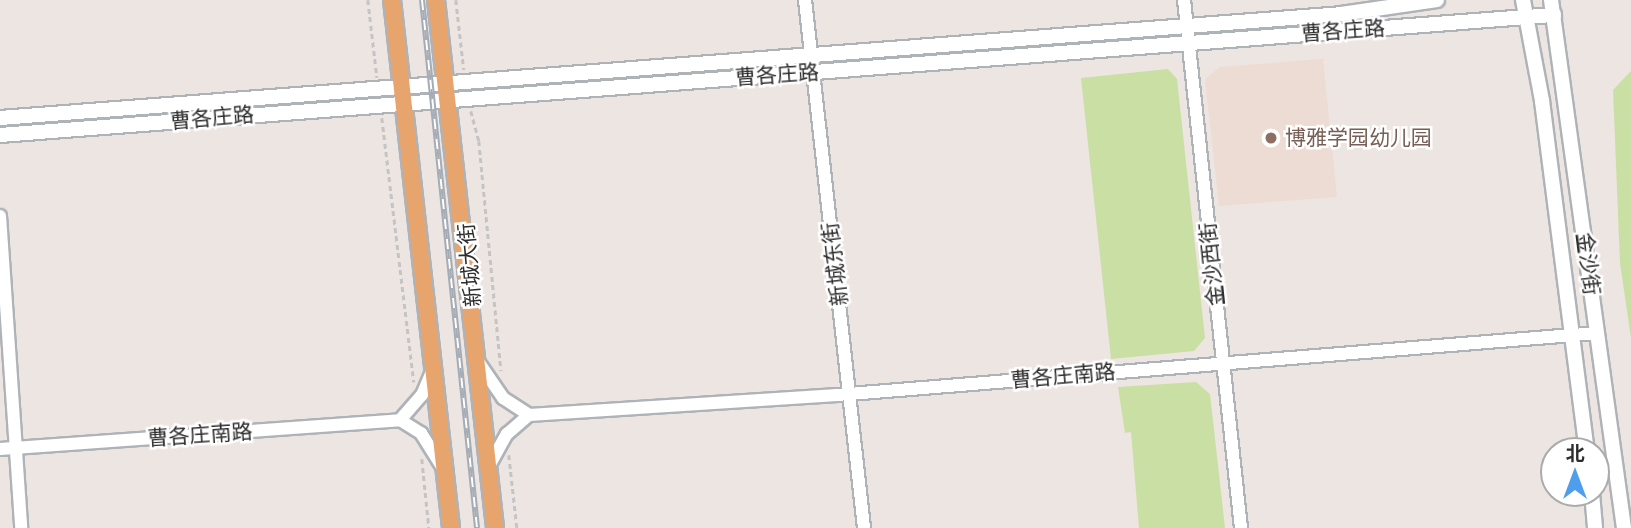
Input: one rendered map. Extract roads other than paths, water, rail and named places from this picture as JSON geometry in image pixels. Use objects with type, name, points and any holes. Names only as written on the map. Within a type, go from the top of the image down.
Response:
[{"type":"main road","points":[[392,0],[451,528]]},
{"type":"main road","name":"新城大街","points":[[436,0],[495,528]]},
{"type":"main road","name":"曹各庄路","points":[[467,90],[811,56],[1341,14],[1437,0]]},
{"type":"main road","name":"金沙街","points":[[1523,0],[1528,18],[1574,335],[1585,437]]},
{"type":"main road","name":"曹各庄路","points":[[0,135],[380,104],[402,95],[446,91],[812,72],[1528,18],[1553,7]]},
{"type":"main road","name":"金沙街","points":[[1553,7],[1624,528]]},
{"type":"main road","name":"曹各庄路","points":[[0,118],[378,89],[402,95]]},
{"type":"main road","points":[[1593,507],[1595,528]]},
{"type":"street","name":"新城东街","points":[[805,0],[864,528]]},
{"type":"street","name":"金沙西街","points":[[1184,0],[1241,528]]},
{"type":"street","points":[[0,216],[21,528]]},
{"type":"street","name":"曹各庄南路","points":[[529,415],[850,394],[1597,333]]},
{"type":"street","points":[[477,359],[503,398],[529,415],[507,433],[489,466]]},
{"type":"street","points":[[433,369],[416,404],[400,420],[419,431],[445,472]]},
{"type":"street","name":"曹各庄南路","points":[[0,449],[400,420]]},
{"type":"railway","points":[[422,0],[477,528]]},
{"type":"place","name":"博雅学园幼儿园","points":[[1271,138]]}]
